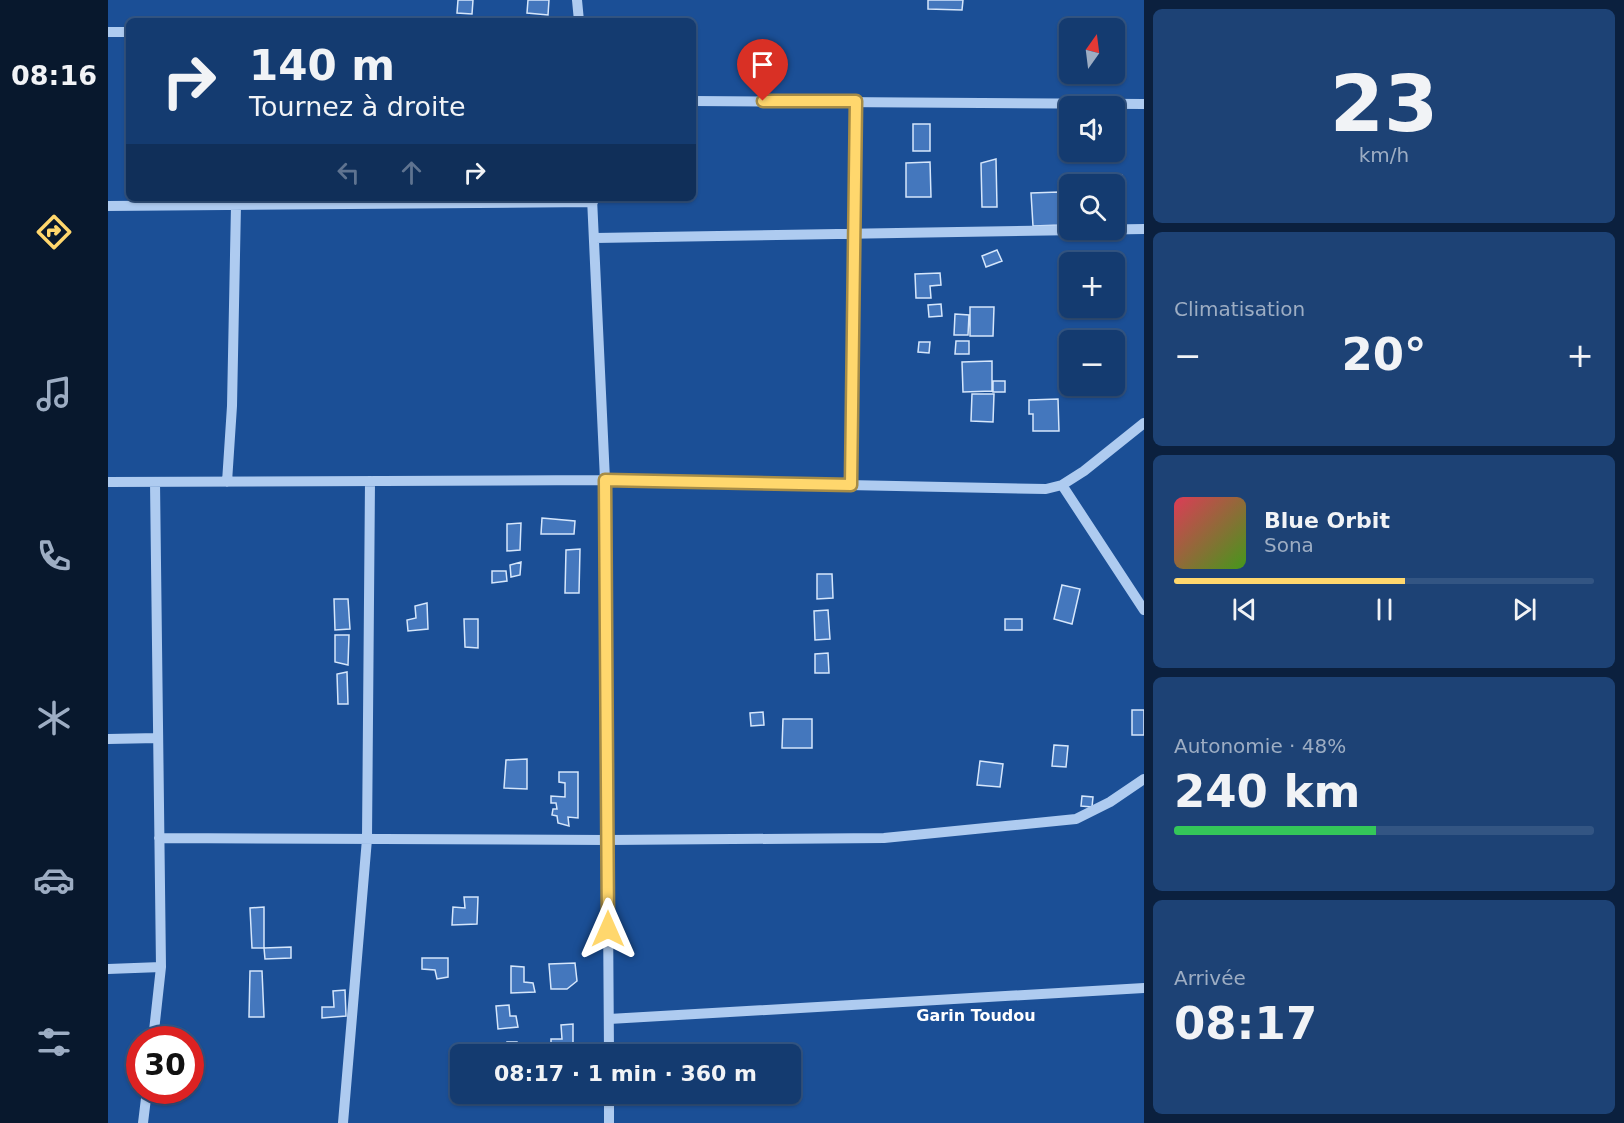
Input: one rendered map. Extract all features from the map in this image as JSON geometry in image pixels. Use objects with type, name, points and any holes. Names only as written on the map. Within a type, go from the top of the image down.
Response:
[{"type":"street","points":[[577,0],[579,18]]},
{"type":"street","points":[[108,32],[126,32]]},
{"type":"street","points":[[696,101],[1144,104]]},
{"type":"street","points":[[851,485],[856,101]]},
{"type":"street","points":[[108,206],[521,201]]},
{"type":"street","points":[[592,201],[605,480],[609,1044]]},
{"type":"street","points":[[226,482],[232,406],[237,205]]},
{"type":"street","points":[[595,238],[1144,230]]},
{"type":"street","points":[[108,482],[605,480],[1047,489],[1062,485],[1083,471],[1144,423]]},
{"type":"street","points":[[343,1123],[367,839],[369,481]]},
{"type":"street","points":[[155,482],[161,967],[155,1026]]},
{"type":"street","points":[[1062,485],[1144,610]]},
{"type":"street","points":[[108,738],[158,738]]},
{"type":"street","points":[[159,838],[608,840],[884,838],[1076,819],[1110,802],[1144,779]]},
{"type":"street","points":[[108,969],[161,967]]},
{"type":"street","points":[[609,1019],[1144,988]]},
{"type":"street","points":[[143,1123],[145,1104]]},
{"type":"street","points":[[609,1104],[609,1123]]},
{"type":"building","points":[[458,0],[473,0],[472,14],[457,13]]},
{"type":"building","points":[[528,0],[549,0],[548,15],[527,13]]},
{"type":"building","points":[[928,0],[963,0],[962,10],[928,9]]},
{"type":"building","points":[[913,124],[930,124],[930,151],[913,151]]},
{"type":"building","points":[[996,159],[997,207],[982,207],[981,163]]},
{"type":"building","points":[[930,162],[931,197],[906,197],[906,163]]},
{"type":"building","points":[[1059,192],[1059,225],[1033,226],[1031,193]]},
{"type":"building","points":[[997,250],[1002,261],[986,267],[982,256]]},
{"type":"building","points":[[940,273],[941,285],[930,286],[931,298],[916,298],[915,274]]},
{"type":"building","points":[[941,304],[942,316],[929,317],[928,305]]},
{"type":"building","points":[[970,307],[994,307],[993,336],[970,336]]},
{"type":"building","points":[[955,314],[969,315],[968,335],[954,335]]},
{"type":"building","points":[[956,341],[969,341],[969,354],[955,354]]},
{"type":"building","points":[[919,342],[930,342],[929,353],[918,352]]},
{"type":"building","points":[[992,361],[992,391],[963,392],[962,362]]},
{"type":"building","points":[[993,381],[1005,381],[1005,392],[993,392]]},
{"type":"building","points":[[972,394],[994,394],[993,422],[971,421]]},
{"type":"building","points":[[1058,399],[1059,431],[1033,431],[1033,414],[1029,414],[1029,400]]},
{"type":"building","points":[[542,518],[575,521],[574,534],[541,534]]},
{"type":"building","points":[[521,523],[520,550],[507,551],[507,524]]},
{"type":"building","points":[[580,549],[579,593],[565,593],[566,550]]},
{"type":"building","points":[[521,562],[520,575],[511,577],[510,565]]},
{"type":"building","points":[[492,571],[506,571],[507,581],[492,583]]},
{"type":"building","points":[[817,574],[832,574],[833,598],[817,599]]},
{"type":"building","points":[[1062,585],[1080,589],[1072,624],[1054,619]]},
{"type":"building","points":[[334,599],[348,599],[350,629],[335,630]]},
{"type":"building","points":[[427,603],[428,629],[408,631],[407,620],[416,618],[415,606]]},
{"type":"building","points":[[828,610],[830,639],[815,640],[814,611]]},
{"type":"building","points":[[464,619],[478,619],[478,648],[465,647]]},
{"type":"building","points":[[1005,619],[1022,619],[1022,630],[1005,630]]},
{"type":"building","points":[[335,635],[349,635],[348,665],[335,662]]},
{"type":"building","points":[[828,653],[829,673],[815,673],[815,654]]},
{"type":"building","points":[[347,672],[348,704],[338,704],[337,674]]},
{"type":"building","points":[[1132,710],[1144,710],[1144,735],[1132,735]]},
{"type":"building","points":[[763,712],[764,725],[751,726],[750,713]]},
{"type":"building","points":[[783,719],[812,719],[812,748],[782,748]]},
{"type":"building","points":[[1054,745],[1068,746],[1066,767],[1052,766]]},
{"type":"building","points":[[527,759],[527,789],[504,788],[506,760]]},
{"type":"building","points":[[980,761],[1003,764],[1000,787],[977,785]]},
{"type":"building","points":[[559,772],[578,772],[578,818],[568,817],[569,826],[558,823],[557,816],[552,815],[553,809],[557,809],[556,803],[551,803],[551,796],[565,797],[565,783],[559,782]]},
{"type":"building","points":[[1082,796],[1093,797],[1092,807],[1081,806]]},
{"type":"building","points":[[464,897],[478,897],[477,924],[452,925],[453,907],[465,908]]},
{"type":"building","points":[[264,907],[264,948],[252,948],[250,908]]},
{"type":"building","points":[[291,947],[291,958],[265,959],[264,948]]},
{"type":"building","points":[[422,958],[448,958],[448,977],[437,979],[435,970],[422,969]]},
{"type":"building","points":[[575,963],[577,981],[567,989],[551,989],[549,964]]},
{"type":"building","points":[[511,966],[524,967],[524,982],[533,983],[535,992],[511,993]]},
{"type":"building","points":[[250,971],[262,971],[264,1017],[249,1017]]},
{"type":"building","points":[[345,990],[346,1016],[322,1018],[322,1007],[334,1007],[333,991]]},
{"type":"building","points":[[509,1005],[510,1016],[516,1016],[518,1027],[498,1029],[496,1006]]},
{"type":"building","points":[[573,1024],[573,1044],[551,1044],[551,1039],[562,1039],[561,1025]]},
{"type":"district","name":"Garin Toudou","points":[[976,1015]]},
{"type":"route","points":[[608,929],[605,480],[851,485],[856,101],[763,101]]}]
